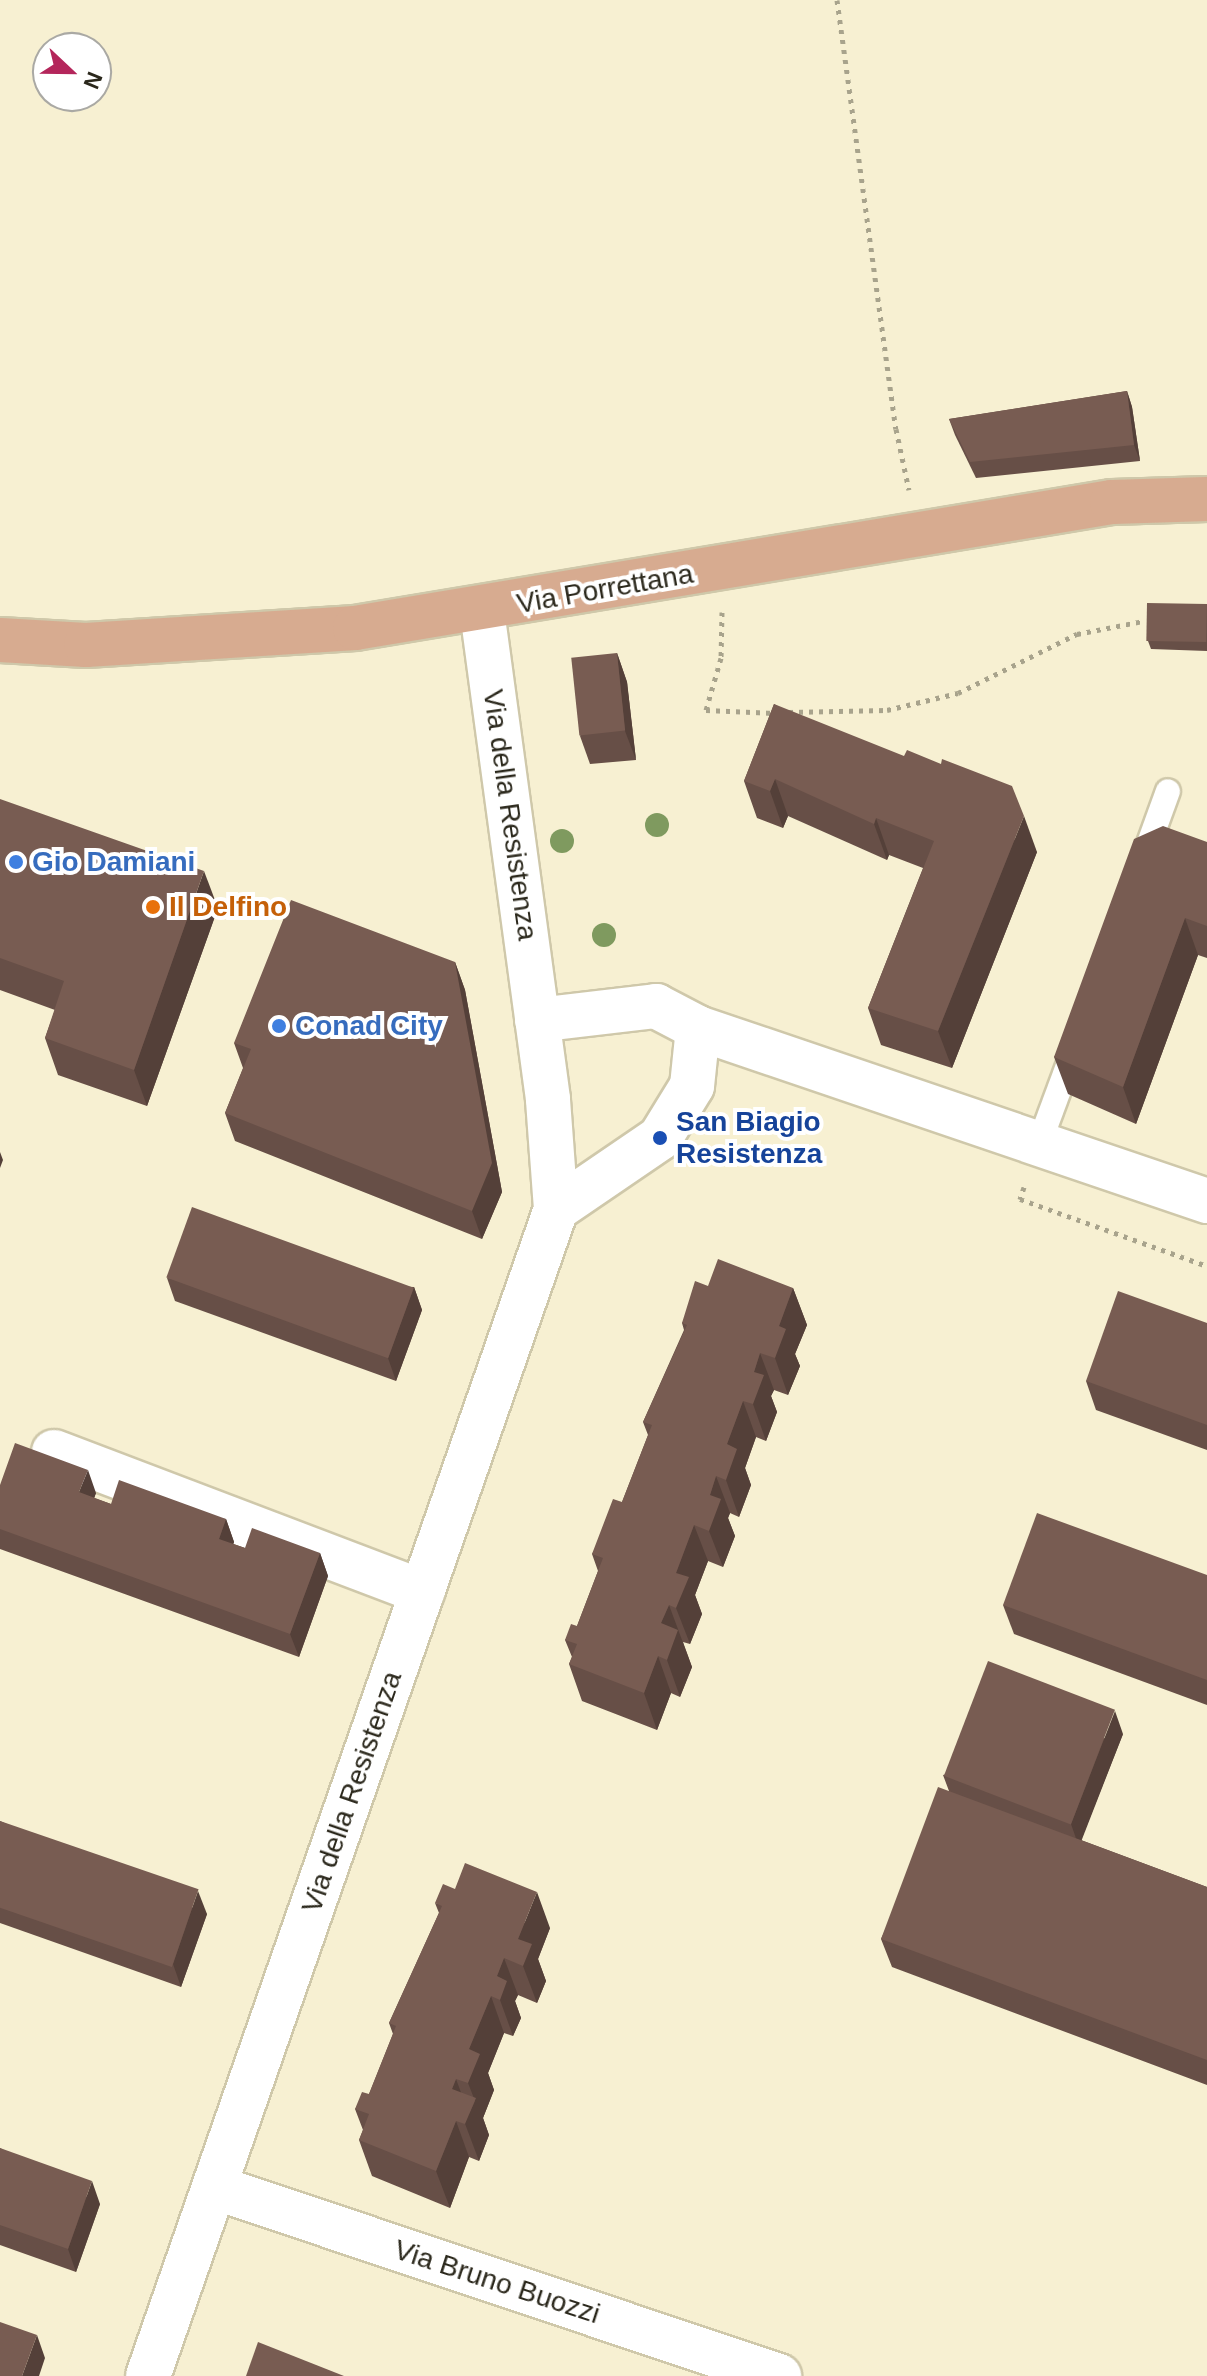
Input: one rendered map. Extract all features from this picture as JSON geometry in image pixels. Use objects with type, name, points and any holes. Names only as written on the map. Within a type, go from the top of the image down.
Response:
[{"type":"main road","name":"Via Porrettana","points":[[0,640],[86,645],[233,639],[482,611],[1112,502],[1207,499]]},
{"type":"street","name":"Via della Resistenza","points":[[148,2376],[556,1209],[537,1020],[482,611]]},
{"type":"street","points":[[537,1020],[656,1006],[698,1028],[1207,1201]]},
{"type":"street","points":[[556,1209],[660,1138],[692,1086],[698,1028]]},
{"type":"street","points":[[54,1452],[422,1592]]},
{"type":"street","name":"Via Bruno Buozzi","points":[[214,2187],[779,2376]]},
{"type":"lane","points":[[1136,880],[1168,791]]},
{"type":"lane","points":[[1039,1144],[1082,1026]]},
{"type":"path","points":[[837,0],[896,429],[911,499]]},
{"type":"path","points":[[707,614],[723,612],[721,658],[706,710],[746,714],[887,710],[958,693],[1077,634],[1143,621]]},
{"type":"path","points":[[1039,1144],[1020,1199],[1207,1266]]},
{"type":"building","points":[[1127,391],[1134,445],[970,462],[949,419]]},
{"type":"building","points":[[1147,603],[1207,604],[1206,642],[1146,641]]},
{"type":"building","points":[[617,653],[625,731],[579,735],[571,658]]},
{"type":"building","points":[[774,704],[904,756],[907,750],[941,764],[942,759],[1012,786],[1024,816],[938,1031],[868,1008],[934,841],[876,818],[874,824],[775,779],[770,791],[744,781]]},
{"type":"building","points":[[0,799],[204,871],[134,1070],[45,1038],[64,981],[0,958]]},
{"type":"building","points":[[1163,826],[1207,842],[1207,926],[1185,918],[1123,1087],[1054,1057],[1134,839]]},
{"type":"building","points":[[291,900],[455,962],[492,1163],[472,1211],[225,1113],[251,1049],[234,1043]]},
{"type":"building","points":[[192,1207],[414,1288],[388,1358],[166,1277]]},
{"type":"building","points":[[718,1259],[793,1288],[779,1326],[786,1329],[775,1358],[760,1353],[754,1372],[764,1375],[753,1404],[743,1401],[727,1444],[737,1449],[726,1480],[716,1476],[710,1495],[721,1499],[709,1531],[694,1525],[676,1573],[689,1577],[676,1608],[669,1605],[661,1623],[678,1630],[667,1660],[658,1656],[644,1693],[569,1664],[577,1644],[565,1640],[571,1624],[577,1626],[603,1558],[592,1554],[613,1499],[622,1502],[652,1425],[643,1422],[687,1325],[682,1323],[695,1281],[708,1286]]},
{"type":"building","points":[[1118,1291],[1207,1323],[1207,1425],[1086,1381]]},
{"type":"building","points":[[15,1443],[88,1470],[79,1492],[111,1504],[119,1480],[226,1519],[219,1539],[245,1548],[252,1528],[320,1553],[290,1634],[0,1529],[0,1485]]},
{"type":"building","points":[[1037,1513],[1207,1575],[1207,1680],[1003,1605]]},
{"type":"building","points":[[988,1661],[1115,1710],[1071,1825],[944,1776]]},
{"type":"building","points":[[938,1787],[1207,1887],[1207,2060],[881,1939]]},
{"type":"building","points":[[0,1821],[199,1889],[172,1967],[0,1908]]},
{"type":"building","points":[[465,1863],[537,1892],[518,1939],[532,1944],[523,1966],[504,1958],[497,1976],[507,1981],[500,2000],[491,1996],[469,2049],[480,2054],[468,2083],[456,2079],[452,2089],[476,2098],[465,2124],[456,2121],[436,2171],[359,2140],[369,2114],[355,2109],[362,2092],[369,2094],[396,2026],[389,2023],[442,1906],[435,1903],[443,1884],[455,1889]]},
{"type":"building","points":[[0,2148],[92,2181],[68,2249],[0,2225]]},
{"type":"building","points":[[0,2322],[37,2335],[22,2376],[0,2376]]},
{"type":"building","points":[[258,2342],[344,2376],[246,2376]]},
{"type":"place","name":"Gio Damiani","points":[[16,862]]},
{"type":"place","name":"Il Delfino","points":[[153,907]]},
{"type":"place","name":"Conad City","points":[[279,1026]]},
{"type":"place","name":"San Biagio Resistenza","points":[[660,1138]]}]
